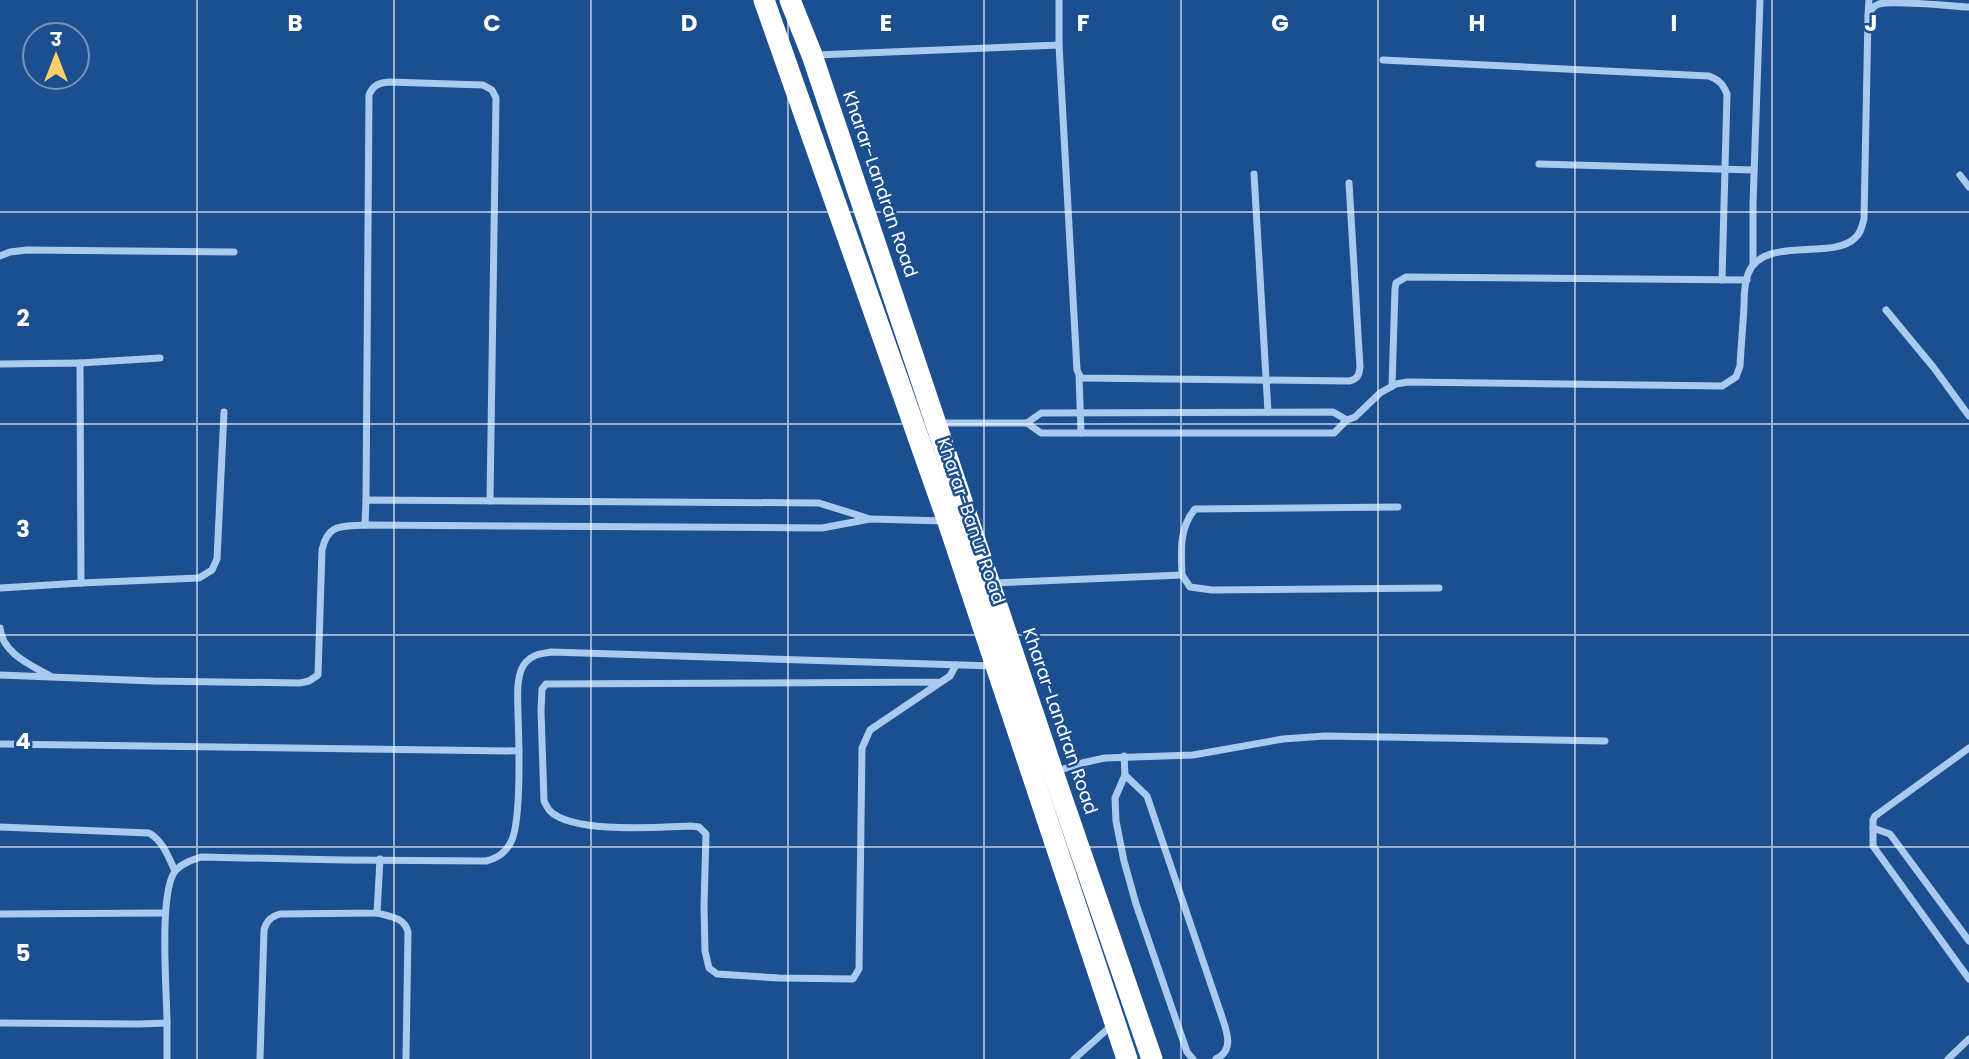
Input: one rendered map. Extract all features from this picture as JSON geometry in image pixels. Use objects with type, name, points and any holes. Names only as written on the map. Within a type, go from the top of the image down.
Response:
[{"type":"highway","name":"Kharar-Banur Road","points":[[764,0],[948,522],[969,551],[997,666],[1127,1059]]},
{"type":"highway","name":"Kharar-Landran Road","points":[[790,0],[812,55],[936,423],[969,551],[990,583],[1153,1059]]},
{"type":"street","points":[[1059,0],[1059,45],[1081,433]]},
{"type":"street","points":[[936,423],[1027,423],[1041,433],[1334,433],[1380,393],[1392,386],[1408,382],[1722,386],[1736,377],[1740,366],[1746,280],[1753,265],[1760,0]]},
{"type":"street","points":[[1753,265],[1764,257],[1781,251],[1843,246],[1860,234],[1864,219],[1869,0]]},
{"type":"street","points":[[1868,16],[1875,6],[1888,2],[1969,7]]},
{"type":"street","points":[[812,55],[1059,45]]},
{"type":"street","points":[[1383,60],[1709,76],[1719,80],[1727,94],[1722,280]]},
{"type":"street","points":[[365,525],[369,95],[372,88],[379,83],[483,85],[492,90],[496,98],[490,501]]},
{"type":"street","points":[[1539,164],[1754,170]]},
{"type":"street","points":[[1254,174],[1268,412]]},
{"type":"street","points":[[1960,175],[1969,187]]},
{"type":"street","points":[[1079,375],[1086,379],[1354,380],[1360,367],[1349,183]]},
{"type":"street","points":[[0,256],[27,250],[234,252]]},
{"type":"street","points":[[1392,386],[1395,289],[1396,283],[1405,277],[1746,280]]},
{"type":"street","points":[[1886,310],[1969,415]]},
{"type":"street","points":[[0,364],[160,358]]},
{"type":"street","points":[[80,363],[81,583]]},
{"type":"street","points":[[0,588],[199,578],[212,570],[217,559],[224,412]]},
{"type":"street","points":[[1027,423],[1041,412],[1333,412],[1347,420]]},
{"type":"street","points":[[366,500],[819,503],[870,519]]},
{"type":"street","points":[[1398,507],[1195,509],[1188,517],[1183,531],[1182,575],[1190,587],[1212,590],[1439,588]]},
{"type":"street","points":[[0,675],[300,683],[313,679],[318,675],[322,550],[325,537],[339,527],[822,528],[870,519],[948,522]]},
{"type":"street","points":[[990,583],[1182,575]]},
{"type":"street","points":[[0,628],[3,642],[8,648],[51,676]]},
{"type":"street","points":[[167,1059],[165,913],[175,871],[201,856],[486,861],[499,857],[511,841],[516,821],[518,691],[525,662],[536,654],[551,652],[997,666]]},
{"type":"street","points":[[942,682],[546,684],[542,690],[541,711],[544,802],[549,810],[558,816],[585,824],[611,827],[691,826],[704,830],[705,951],[709,968],[713,972],[779,978],[853,979],[859,969],[864,740],[870,730],[942,682],[950,676],[956,664]]},
{"type":"street","points":[[1054,772],[1082,762],[1124,757],[1193,755],[1283,739],[1325,736],[1605,741]]},
{"type":"street","points":[[0,744],[519,751]]},
{"type":"street","points":[[1967,973],[1873,846],[1873,828],[1875,816],[1969,748]]},
{"type":"street","points":[[1124,757],[1125,775],[1115,798],[1116,821],[1124,861],[1187,1052],[1193,1059]]},
{"type":"street","points":[[1125,775],[1147,796],[1223,1020],[1229,1040],[1222,1057],[1216,1059]]},
{"type":"street","points":[[0,827],[149,833],[162,845],[175,871]]},
{"type":"street","points":[[1873,828],[1890,834],[1969,941]]},
{"type":"street","points":[[377,913],[380,859]]},
{"type":"street","points":[[0,914],[165,913]]},
{"type":"street","points":[[260,1059],[266,923],[271,917],[280,914],[377,913],[401,919],[408,932],[406,1059]]},
{"type":"street","points":[[1073,1059],[1114,1023],[1137,1013]]},
{"type":"street","points":[[0,1023],[167,1023]]},
{"type":"street","points":[[1948,1059],[1969,1039]]}]
